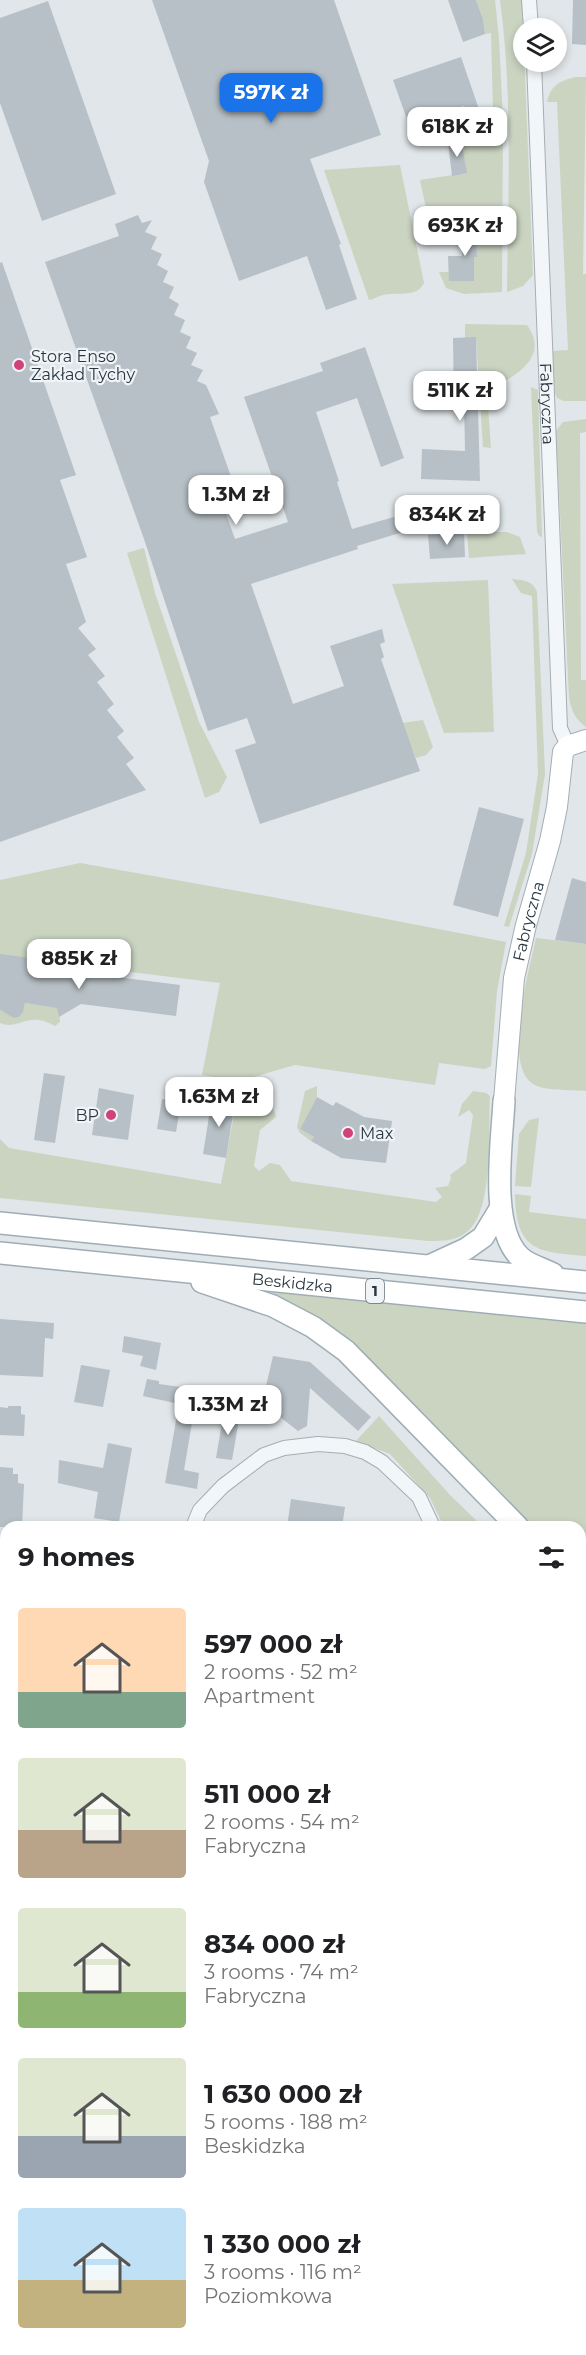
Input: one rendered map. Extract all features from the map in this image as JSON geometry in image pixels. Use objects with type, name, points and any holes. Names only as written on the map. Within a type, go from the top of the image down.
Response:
[{"type":"main road","name":"Fabryczna","points":[[504,1101],[514,978],[526,925],[548,849],[557,807],[563,752],[577,743]]},
{"type":"main road","points":[[504,1101],[500,1209],[508,1240],[521,1258],[577,1281]]},
{"type":"main road","points":[[429,1267],[466,1249],[483,1237],[500,1209]]},
{"type":"main road","name":"Beskidzka","points":[[0,1223],[577,1281]]},
{"type":"main road","name":"Beskidzka","points":[[0,1253],[586,1312]]},
{"type":"main road","points":[[164,1269],[273,1306],[313,1327],[346,1351],[512,1521]]},
{"type":"street","points":[[529,0],[530,18]]},
{"type":"street","name":"Fabryczna","points":[[534,72],[560,728],[577,743]]},
{"type":"street","points":[[195,1521],[200,1510],[223,1486],[264,1455],[284,1448],[318,1444],[345,1446],[365,1452],[382,1462],[419,1497],[430,1521]]},
{"type":"green space","points":[[476,0],[495,0],[499,38],[503,119],[502,292],[464,294],[446,288],[439,272],[449,272],[449,281],[474,281],[474,257],[477,256],[476,225],[429,222],[420,180],[466,173],[461,140],[483,136],[482,117],[493,111],[491,33],[485,34],[483,19]]},
{"type":"green space","points":[[500,0],[522,0],[523,18],[513,18],[513,72],[525,72],[533,275],[523,286],[507,292],[509,183],[504,36]]},
{"type":"green space","points":[[586,77],[583,274],[586,274],[586,401],[564,401],[557,398],[555,393],[552,351],[568,350],[557,102],[547,102],[553,88],[565,80]]},
{"type":"green space","points":[[400,165],[424,283],[421,288],[411,293],[381,295],[369,300],[324,170]]},
{"type":"green space","points":[[465,324],[527,325],[533,337],[535,348],[526,365],[508,380],[487,392],[491,448],[483,447],[476,338],[465,338]]},
{"type":"green space","points":[[531,387],[538,390],[542,537],[537,531]]},
{"type":"green space","points":[[586,419],[586,432],[580,433],[581,680],[586,680],[586,727],[574,714],[569,697],[556,431],[563,422]]},
{"type":"green space","points":[[467,532],[507,532],[520,537],[526,554],[469,558]]},
{"type":"green space","points":[[144,548],[155,593],[199,722],[227,777],[219,792],[205,798],[127,553]]},
{"type":"green space","points":[[512,579],[528,582],[537,592],[545,774],[532,854],[509,927],[504,926],[526,853],[538,774],[532,596],[521,593]]},
{"type":"green space","points":[[488,580],[494,732],[444,733],[392,584]]},
{"type":"green space","points":[[423,720],[433,747],[426,755],[416,758],[402,723]]},
{"type":"green space","points":[[80,863],[506,942],[497,991],[491,1066],[485,1069],[439,1063],[435,1085],[295,1065],[239,1081],[202,1075],[220,983],[0,956],[0,880]]},
{"type":"green space","points":[[536,938],[586,944],[586,1091],[540,1087],[525,1075],[520,1059],[519,1039],[524,993]]},
{"type":"green space","points":[[25,1003],[59,1008],[60,1022],[55,1026],[37,1020],[13,1025],[0,1023],[0,1010],[16,1018],[23,1011]]},
{"type":"green space","points":[[317,1086],[317,1097],[300,1129],[314,1137],[311,1141],[300,1133],[297,1127],[305,1091]]},
{"type":"green space","points":[[473,1091],[490,1096],[486,1188],[476,1220],[468,1231],[450,1240],[428,1241],[0,1198],[0,1139],[9,1148],[221,1184],[237,1099],[267,1104],[276,1117],[260,1130],[254,1166],[259,1171],[270,1163],[280,1165],[291,1181],[436,1202],[442,1197],[435,1188],[448,1186],[450,1175],[466,1163],[473,1115],[469,1110],[458,1117],[462,1104]]},
{"type":"green space","points":[[539,1118],[531,1187],[515,1186],[519,1134],[529,1120]]},
{"type":"green space","points":[[515,1194],[531,1196],[529,1212],[586,1219],[586,1256],[554,1253],[533,1245],[525,1238],[520,1227],[516,1213]]},
{"type":"green space","points":[[273,1291],[586,1322],[586,1521],[524,1521],[274,1297]]},
{"type":"green space","points":[[379,1416],[450,1495],[477,1521],[441,1521],[430,1498],[390,1454],[356,1441]]},
{"type":"building","points":[[152,0],[334,0],[381,135],[310,159],[341,244],[339,245],[357,299],[326,310],[307,256],[239,281],[204,182],[209,161]]},
{"type":"building","points":[[448,0],[476,0],[483,19],[485,34],[463,42]]},
{"type":"building","points":[[573,0],[586,0],[586,45],[572,44]]},
{"type":"building","points":[[48,1],[116,194],[42,221],[0,103],[0,18]]},
{"type":"building","points":[[461,57],[482,118],[483,136],[466,137],[464,106],[409,125],[393,80]]},
{"type":"building","points":[[461,140],[467,173],[452,176],[448,142]]},
{"type":"building","points":[[138,215],[142,223],[152,220],[145,232],[157,237],[151,249],[162,254],[157,265],[168,271],[163,282],[174,287],[169,298],[179,304],[174,315],[185,320],[180,332],[191,337],[186,348],[197,353],[191,365],[203,370],[197,381],[206,385],[219,414],[210,417],[241,505],[225,511],[235,539],[288,522],[244,397],[323,371],[320,363],[365,347],[404,458],[381,467],[357,398],[316,412],[352,529],[401,515],[406,531],[251,584],[293,704],[344,686],[330,646],[382,629],[385,642],[380,644],[384,657],[381,659],[420,771],[260,824],[235,750],[256,743],[247,718],[208,731],[144,539],[45,262],[119,236],[115,224]]},
{"type":"building","points":[[476,224],[477,257],[474,257],[474,281],[449,281],[448,256],[462,256],[462,225]]},
{"type":"building","points":[[2,262],[76,475],[60,480],[87,557],[66,564],[86,622],[78,628],[96,649],[88,655],[105,676],[97,682],[114,704],[107,710],[124,731],[117,737],[134,758],[126,764],[146,790],[0,842],[0,263]]},
{"type":"building","points":[[476,337],[480,481],[421,479],[422,449],[465,451],[464,398],[454,399],[453,338]]},
{"type":"building","points":[[456,506],[484,506],[484,523],[457,524]]},
{"type":"building","points":[[464,532],[465,557],[430,559],[428,535]]},
{"type":"building","points":[[479,807],[524,819],[498,917],[453,905]]},
{"type":"building","points":[[572,878],[586,882],[586,944],[555,940]]},
{"type":"building","points":[[0,954],[31,958],[30,966],[180,985],[176,1016],[81,1004],[59,1017],[57,1008],[25,1003],[23,1012],[19,1017],[14,1018],[0,1010]]},
{"type":"building","points":[[44,1073],[65,1076],[55,1143],[34,1140]]},
{"type":"building","name":"BP","points":[[99,1088],[134,1095],[128,1140],[92,1135]]},
{"type":"building","name":"Max","points":[[317,1097],[333,1106],[336,1102],[364,1117],[392,1121],[386,1163],[341,1158],[311,1141],[314,1137],[300,1129]]},
{"type":"building","points":[[212,1098],[235,1102],[226,1158],[203,1154]]},
{"type":"building","points":[[162,1099],[181,1102],[176,1132],[157,1129]]},
{"type":"building","points":[[0,1319],[54,1323],[53,1339],[45,1338],[43,1377],[0,1375]]},
{"type":"building","points":[[124,1336],[161,1343],[156,1370],[140,1366],[143,1356],[122,1352]]},
{"type":"building","points":[[273,1356],[310,1362],[371,1417],[358,1431],[310,1388],[307,1426],[298,1431],[262,1403]]},
{"type":"building","points":[[81,1365],[110,1370],[103,1407],[74,1402]]},
{"type":"building","points":[[147,1379],[159,1381],[159,1384],[231,1394],[228,1410],[195,1405],[184,1470],[199,1473],[197,1489],[165,1483],[179,1404],[143,1396]]},
{"type":"building","points":[[8,1406],[21,1406],[21,1414],[25,1415],[24,1436],[0,1435],[0,1407],[8,1408]]},
{"type":"building","points":[[224,1411],[240,1414],[232,1460],[216,1458]]},
{"type":"building","points":[[108,1443],[132,1448],[119,1521],[94,1518],[98,1492],[58,1483],[59,1460],[103,1468]]},
{"type":"building","points":[[0,1467],[13,1468],[13,1474],[18,1474],[18,1483],[24,1484],[22,1521],[0,1521]]},
{"type":"building","points":[[291,1499],[345,1507],[343,1521],[288,1521]]},
{"type":"place","name":"Stora Enso Zakład Tychy","points":[[19,365]]},
{"type":"place","name":"BP","points":[[111,1115]]},
{"type":"place","name":"Max","points":[[348,1133]]}]
